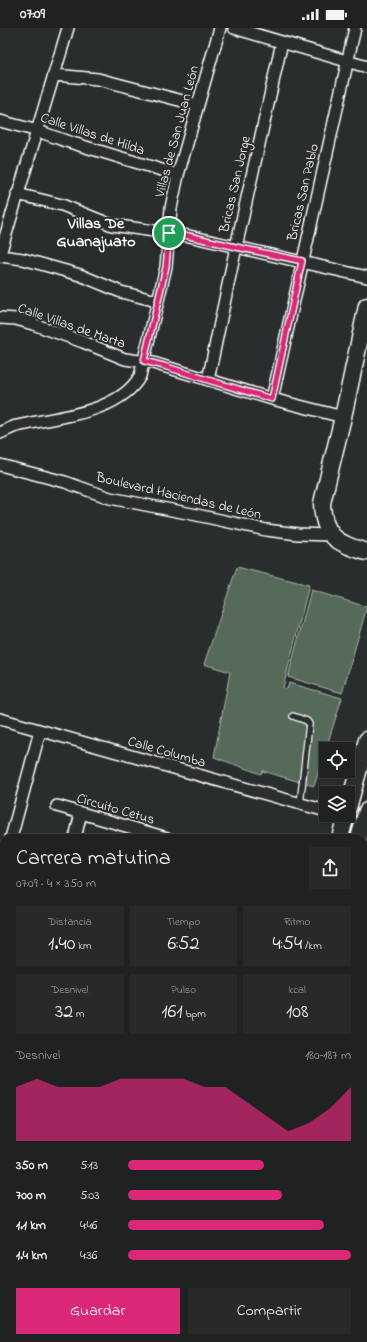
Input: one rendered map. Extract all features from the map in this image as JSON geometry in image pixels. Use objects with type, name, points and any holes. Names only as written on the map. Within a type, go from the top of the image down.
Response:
[{"type":"street","points":[[68,28],[0,255],[23,259],[80,275],[121,292],[157,301]]},
{"type":"street","name":"Villas de San Juan León","points":[[0,433],[16,426],[61,418],[84,412],[112,401],[126,393],[135,385],[140,376],[166,267],[173,195],[220,28]]},
{"type":"street","points":[[234,28],[367,67]]},
{"type":"street","name":"Bricas San Pablo","points":[[272,399],[355,28]]},
{"type":"street","name":"Bricas San Jorge","points":[[208,380],[282,42]]},
{"type":"street","points":[[54,75],[98,79],[198,105]]},
{"type":"street","name":"Calle Villas de Hilda","points":[[0,121],[38,131],[66,142],[178,175]]},
{"type":"street","points":[[18,194],[62,205],[112,225],[189,236],[367,277]]},
{"type":"street","points":[[367,306],[363,344],[324,489],[322,503],[322,515],[331,536],[345,545],[367,552]]},
{"type":"street","name":"Calle Villas de Marta","points":[[0,318],[16,319],[33,324],[125,359],[144,361],[164,366],[272,399],[343,417]]},
{"type":"street","name":"Boulevard Haciendas de León","points":[[0,465],[65,482],[110,498],[266,530],[331,536]]},
{"type":"street","name":"Calle Columba","points":[[0,718],[319,809]]},
{"type":"street","points":[[12,834],[40,730]]},
{"type":"street","points":[[353,786],[367,740]]},
{"type":"street","name":"Circuito Cetus","points":[[57,806],[140,834]]},
{"type":"street","points":[[76,834],[81,813]]},
{"type":"street","points":[[355,816],[365,817],[360,834]]},
{"type":"street","points":[[341,834],[343,822]]},
{"type":"lane","points":[[292,716],[307,721],[309,724],[300,804]]},
{"type":"green space","points":[[237,567],[309,585],[283,688],[287,689],[289,683],[342,698],[328,742],[319,742],[319,770],[314,786],[262,771],[261,774],[214,757],[230,672],[204,664]]},
{"type":"green space","points":[[311,590],[367,607],[342,693],[288,677]]},
{"type":"district","name":"Villas De Guanajuato","points":[[96,231]]},
{"type":"route","points":[[169,233],[302,261],[272,399],[144,361],[166,267],[169,233]]}]
